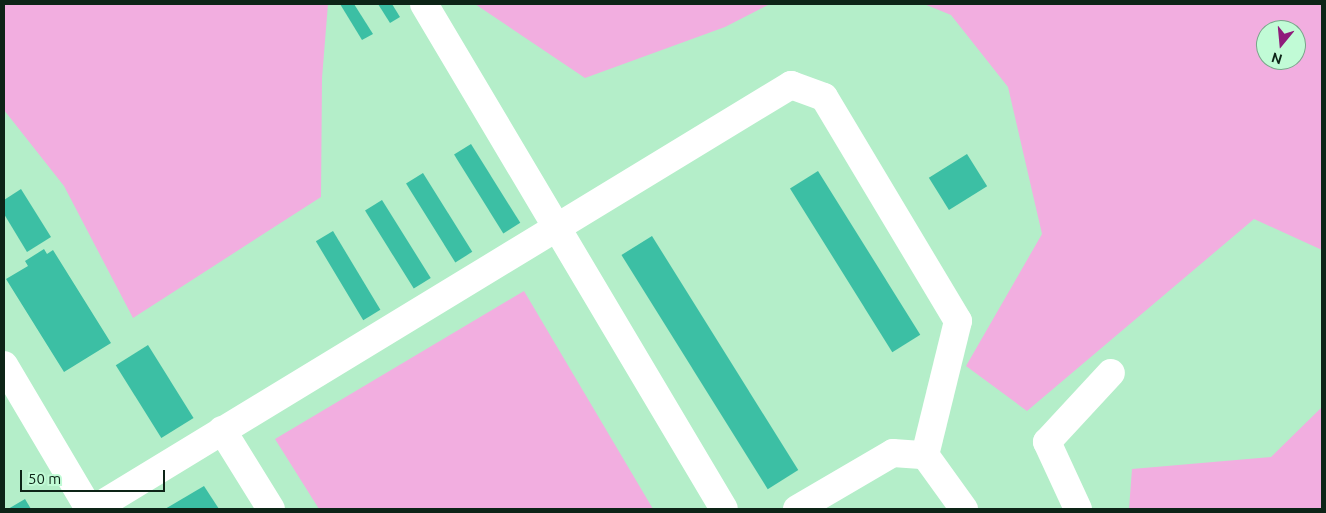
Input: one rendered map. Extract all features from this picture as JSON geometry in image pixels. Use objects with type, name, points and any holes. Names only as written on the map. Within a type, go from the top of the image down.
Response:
[{"type":"lane","points":[[424,4],[724,509]]},
{"type":"lane","points":[[94,509],[791,85],[824,97],[958,321],[925,455],[964,509]]},
{"type":"lane","points":[[4,365],[89,509]]},
{"type":"lane","points":[[1078,509],[1047,442],[1111,373]]},
{"type":"lane","points":[[222,430],[271,509]]},
{"type":"lane","points":[[798,509],[893,454],[925,455]]},
{"type":"shaded area","points":[[4,4],[328,4],[322,78],[321,197],[133,318],[64,186],[4,110]]},
{"type":"shaded area","points":[[475,4],[770,4],[725,27],[585,78]]},
{"type":"shaded area","points":[[924,4],[1322,4],[1322,250],[1254,219],[1027,411],[966,366],[1042,234],[1008,87],[951,15]]},
{"type":"shaded area","points":[[524,291],[653,509],[319,509],[275,439]]},
{"type":"shaded area","points":[[1322,407],[1322,509],[1129,509],[1132,469],[1271,457]]},
{"type":"building","points":[[340,4],[354,4],[373,34],[362,40]]},
{"type":"building","points":[[378,4],[392,4],[400,17],[390,23]]},
{"type":"building","points":[[471,144],[520,223],[503,233],[454,155]]},
{"type":"building","points":[[967,154],[987,186],[949,210],[929,178]]},
{"type":"building","points":[[818,171],[920,335],[892,352],[790,188]]},
{"type":"building","points":[[423,173],[472,252],[455,262],[406,184]]},
{"type":"building","points":[[21,189],[51,237],[27,252],[4,214],[4,200]]},
{"type":"building","points":[[382,200],[431,278],[414,289],[365,211]]},
{"type":"building","points":[[333,231],[380,310],[363,320],[316,241]]},
{"type":"building","points":[[652,236],[798,470],[768,489],[621,255]]},
{"type":"building","points":[[44,249],[47,254],[53,250],[111,343],[64,372],[6,279],[28,266],[25,261]]},
{"type":"building","points":[[148,345],[194,418],[161,438],[116,365]]},
{"type":"building","points":[[204,486],[219,509],[165,509]]},
{"type":"building","points":[[25,499],[31,509],[8,509]]}]
